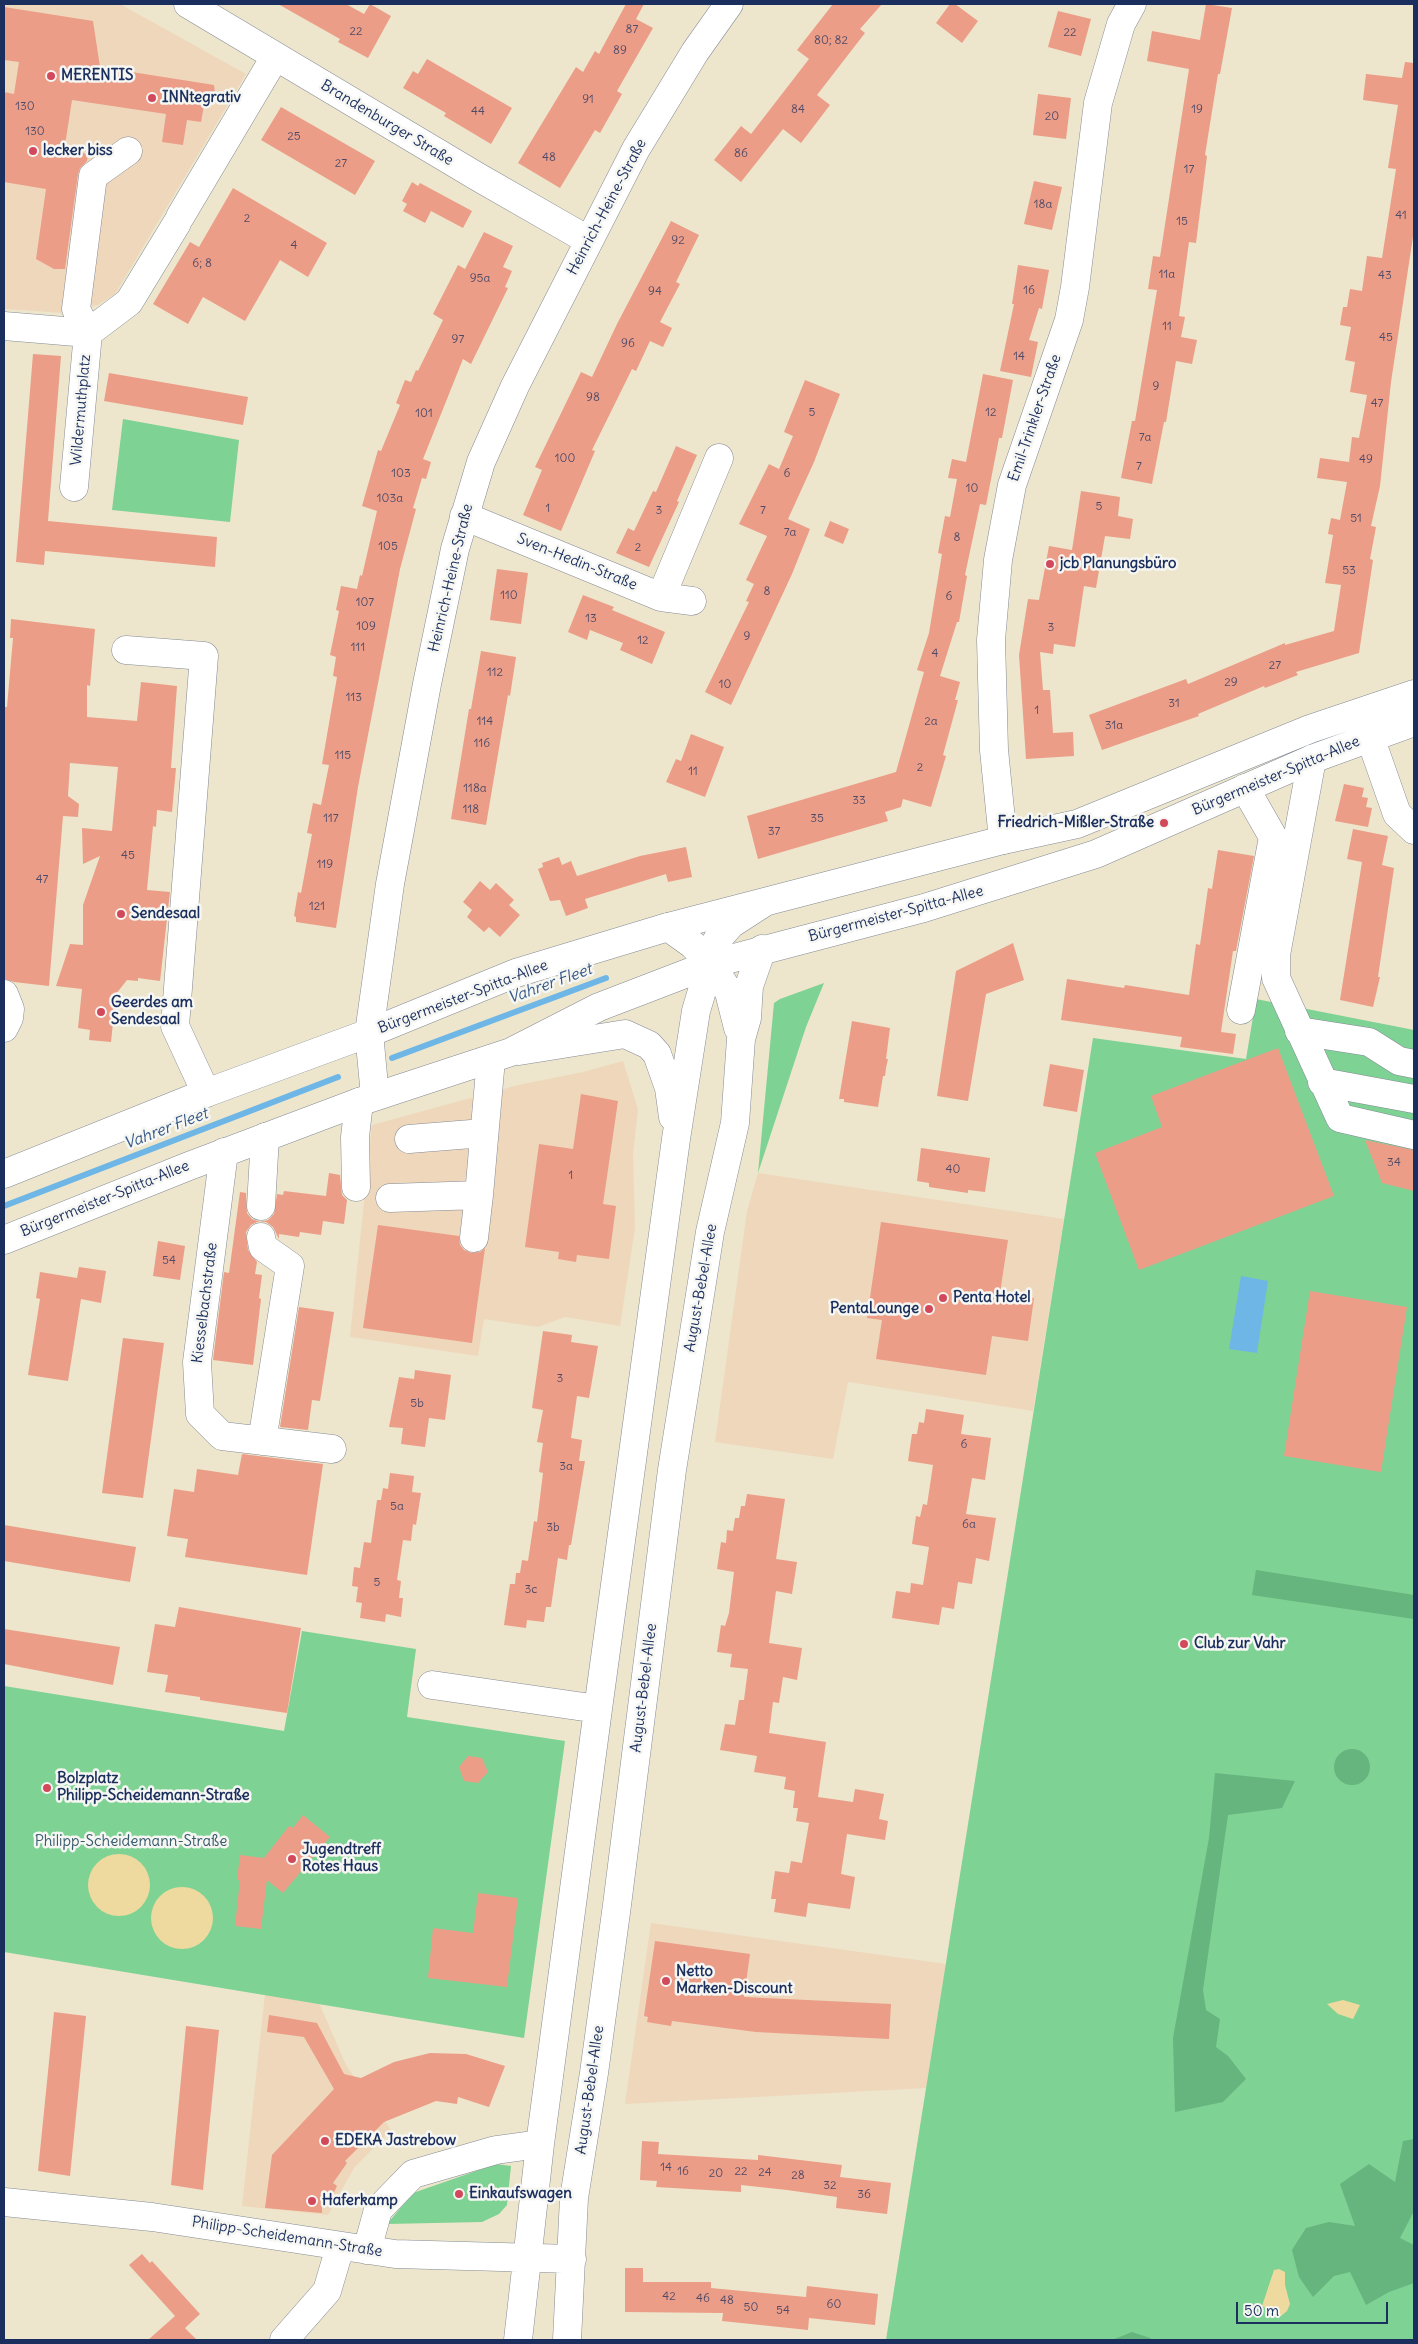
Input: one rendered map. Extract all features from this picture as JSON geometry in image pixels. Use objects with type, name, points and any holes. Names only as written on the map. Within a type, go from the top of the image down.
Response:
[{"type":"street","name":"Brandenburger Straße","points":[[188,4],[588,240]]},
{"type":"street","name":"Heinrich-Heine-Straße","points":[[369,1033],[391,874],[427,684],[455,549],[482,462],[515,386],[636,149],[695,52],[729,4]]},
{"type":"street","name":"Emil-Trinkler-Straße","points":[[1003,840],[994,750],[991,640],[999,555],[1012,485],[1069,320],[1076,281],[1098,103],[1121,24],[1132,4]]},
{"type":"street","points":[[4,326],[88,332],[129,302],[275,57]]},
{"type":"street","points":[[88,332],[76,309],[93,176],[128,151]]},
{"type":"street","name":"Wildermuthplatz","points":[[74,487],[88,332]]},
{"type":"street","points":[[661,597],[719,458]]},
{"type":"street","name":"Sven-Hedin-Straße","points":[[464,516],[661,597],[692,601]]},
{"type":"street","points":[[126,650],[204,656],[175,1026],[206,1093]]},
{"type":"street","name":"Bürgermeister-Spitta-Allee","points":[[4,1174],[206,1093],[369,1033],[516,973],[668,928],[765,902],[1003,840],[1076,824],[1310,729],[1414,691]]},
{"type":"street","name":"Bürgermeister-Spitta-Allee","points":[[4,1240],[224,1152],[367,1099],[501,1055],[599,1007],[711,964],[762,949],[924,908],[1056,868],[1096,854],[1312,759],[1414,722]]},
{"type":"street","points":[[1370,737],[1397,814],[1414,830]]},
{"type":"street","points":[[1312,759],[1276,955],[1276,978],[1340,1118],[1414,1135]]},
{"type":"street","points":[[1242,1010],[1273,838],[1246,788]]},
{"type":"street","points":[[518,2340],[540,2144],[648,1336],[696,1011],[717,940],[731,924],[765,902]]},
{"type":"street","name":"August-Bebel-Allee","points":[[668,928],[693,945],[711,964],[729,992],[741,1039]]},
{"type":"street","name":"August-Bebel-Allee","points":[[567,2340],[572,2259],[571,2223],[574,2198],[594,2073],[690,1343],[710,1232],[735,1123],[741,1039],[747,1018],[749,986],[762,949]]},
{"type":"street","points":[[4,994],[10,1008],[9,1018],[4,1028]]},
{"type":"street","points":[[1300,1031],[1369,1042],[1399,1061],[1414,1064]]},
{"type":"street","name":"Bürgermeister-Spitta-Allee","points":[[367,1099],[369,1033]]},
{"type":"street","points":[[474,1238],[484,1133],[501,1055],[625,1034],[649,1045],[657,1054],[669,1088],[676,1139]]},
{"type":"street","points":[[1322,1082],[1414,1099]]},
{"type":"street","points":[[356,1187],[355,1137],[367,1099]]},
{"type":"street","points":[[408,1139],[484,1133]]},
{"type":"street","points":[[260,1206],[265,1137]]},
{"type":"street","name":"Kiesselbachstraße","points":[[224,1152],[197,1362],[200,1414],[222,1436],[332,1449]]},
{"type":"street","points":[[390,1198],[479,1195]]},
{"type":"street","points":[[261,1236],[263,1247],[290,1266],[262,1441]]},
{"type":"street","points":[[648,1336],[690,1343]]},
{"type":"street","points":[[432,1684],[598,1710]]},
{"type":"street","points":[[367,2250],[378,2210],[413,2174],[496,2150],[540,2144]]},
{"type":"street","name":"Philipp-Scheidemann-Straße","points":[[4,2202],[152,2217],[395,2254],[572,2259]]},
{"type":"street","points":[[284,2340],[327,2291],[340,2246]]},
{"type":"shaded area","points":[[4,4],[120,4],[246,74],[115,294],[98,305],[64,313],[4,309]]},
{"type":"shaded area","points":[[623,1061],[638,1109],[633,1154],[635,1228],[620,1326],[565,1317],[538,1327],[484,1319],[478,1356],[350,1337],[372,1125],[518,1085],[583,1072]]},
{"type":"shaded area","points":[[758,1173],[1064,1219],[1033,1411],[848,1382],[833,1459],[715,1442],[747,1211]]},
{"type":"shaded area","points":[[651,1923],[946,1964],[926,2088],[625,2104]]},
{"type":"shaded area","points":[[265,1994],[319,2003],[346,2065],[391,2130],[354,2168],[328,2215],[242,2206]]},
{"type":"green space","points":[[123,419],[239,440],[230,522],[112,510]]},
{"type":"green space","points":[[824,983],[806,1027],[758,1173],[774,1003]]},
{"type":"green space","name":"Club zur Vahr","points":[[1256,999],[1414,1030],[1414,2340],[886,2340],[1093,1038],[1246,1059]]},
{"type":"green space","points":[[1256,1570],[1414,1595],[1414,1619],[1252,1595]]},
{"type":"green space","points":[[302,1631],[416,1649],[407,1717],[565,1741],[524,2038],[4,1952],[4,1686],[284,1731]]},
{"type":"green space","points":[[1352,1749],[1359,1750],[1365,1754],[1369,1760],[1369,1774],[1365,1780],[1359,1784],[1352,1785],[1345,1784],[1339,1780],[1335,1774],[1334,1767],[1335,1760],[1339,1754],[1345,1750]]},
{"type":"green space","points":[[1215,1773],[1295,1781],[1282,1808],[1228,1815],[1203,1990],[1206,2010],[1220,2019],[1216,2047],[1228,2056],[1246,2079],[1223,2102],[1175,2112],[1173,2038],[1209,1838]]},
{"type":"green space","points":[[1414,2139],[1414,2211],[1400,2238],[1414,2245],[1414,2283],[1389,2292],[1366,2305],[1350,2272],[1334,2276],[1313,2297],[1299,2277],[1292,2250],[1306,2228],[1329,2222],[1355,2226],[1340,2184],[1369,2164],[1395,2182],[1403,2141]]},
{"type":"green space","points":[[496,2164],[511,2166],[507,2205],[499,2214],[482,2222],[387,2224],[413,2193]]},
{"type":"green space","points":[[1132,2332],[1150,2338],[1153,2340],[1112,2340]]},
{"type":"sand","points":[[119,1854],[136,1859],[141,1863],[145,1868],[150,1885],[145,1902],[141,1907],[136,1911],[119,1916],[102,1911],[97,1907],[93,1902],[88,1885],[93,1868],[97,1863],[102,1859]]},
{"type":"sand","points":[[176,1887],[188,1887],[204,1896],[211,1906],[213,1918],[211,1930],[204,1940],[188,1949],[176,1949],[165,1944],[156,1935],[151,1924],[151,1912],[156,1901],[165,1892]]},
{"type":"sand","points":[[1343,2000],[1360,2005],[1353,2019],[1338,2014],[1327,2004]]},
{"type":"sand","points":[[1279,2269],[1285,2272],[1285,2285],[1290,2304],[1287,2311],[1281,2316],[1262,2306],[1274,2270]]},
{"type":"water","points":[[1241,1276],[1268,1281],[1257,1353],[1229,1349]]},
{"type":"building","points":[[278,4],[346,4],[364,14],[370,4],[391,16],[368,58],[338,42],[340,39]]},
{"type":"building","points":[[626,4],[644,4],[636,19],[653,28],[617,91],[622,94],[600,133],[595,130],[560,188],[518,163],[576,67],[583,72],[595,51],[599,54]]},
{"type":"building","points":[[833,4],[882,4],[860,29],[865,33],[817,95],[830,105],[801,143],[783,129],[741,182],[714,160],[741,126],[751,134],[809,59],[797,50]]},
{"type":"building","points":[[950,4],[955,4],[978,21],[962,43],[936,23]]},
{"type":"building","points":[[1206,4],[1232,8],[1220,74],[1218,74],[1205,155],[1207,156],[1196,243],[1189,242],[1179,316],[1185,317],[1181,337],[1197,340],[1192,364],[1176,361],[1166,422],[1164,422],[1152,484],[1121,478],[1132,421],[1135,421],[1157,290],[1148,289],[1153,256],[1160,257],[1189,69],[1147,61],[1152,31],[1200,40]]},
{"type":"building","points":[[4,7],[93,21],[100,67],[214,85],[216,101],[205,100],[201,122],[187,120],[183,145],[162,142],[166,114],[72,100],[65,145],[88,155],[87,161],[80,168],[78,174],[65,269],[54,269],[36,259],[46,189],[4,182],[4,92],[14,94],[19,62],[4,60]]},
{"type":"building","points":[[1058,11],[1091,19],[1081,56],[1048,47]]},
{"type":"building","points":[[427,59],[512,108],[491,144],[444,116],[446,113],[403,88],[413,71],[418,74]]},
{"type":"building","points":[[1405,62],[1414,63],[1414,230],[1391,382],[1380,486],[1371,526],[1376,527],[1370,559],[1373,560],[1359,653],[1296,672],[1298,675],[1265,688],[1264,686],[1198,714],[1199,716],[1102,750],[1089,715],[1186,679],[1188,684],[1285,643],[1285,645],[1334,631],[1341,585],[1325,583],[1333,535],[1328,534],[1331,518],[1340,520],[1347,482],[1317,478],[1320,458],[1349,462],[1352,437],[1359,438],[1367,395],[1350,392],[1355,362],[1345,360],[1351,327],[1340,325],[1343,307],[1347,307],[1350,289],[1362,291],[1367,256],[1382,258],[1396,169],[1388,168],[1398,105],[1363,100],[1366,74],[1402,78]]},
{"type":"building","points":[[1038,94],[1071,98],[1066,139],[1033,135]]},
{"type":"building","points":[[281,107],[375,161],[355,195],[261,140]]},
{"type":"building","points":[[1034,181],[1062,187],[1052,230],[1024,224]]},
{"type":"building","points":[[412,182],[418,186],[420,183],[472,211],[463,228],[431,211],[425,223],[403,211],[407,204],[402,201]]},
{"type":"building","points":[[233,188],[327,243],[308,277],[280,260],[245,321],[203,297],[188,324],[153,304],[190,242],[199,247]]},
{"type":"building","points":[[671,221],[699,235],[676,282],[680,284],[660,322],[672,328],[663,347],[650,341],[636,371],[632,369],[592,450],[595,451],[561,531],[523,515],[542,470],[535,467],[581,372],[592,377],[617,324]]},
{"type":"building","points":[[484,232],[513,246],[503,267],[512,271],[505,287],[508,288],[471,364],[463,359],[423,459],[431,462],[426,479],[422,478],[413,508],[416,509],[400,569],[358,787],[336,928],[296,922],[296,917],[294,916],[298,892],[301,893],[312,834],[307,833],[313,803],[321,805],[329,765],[322,764],[337,677],[333,676],[336,657],[330,655],[339,611],[336,610],[341,586],[357,589],[360,575],[362,576],[377,511],[362,506],[378,450],[381,451],[400,405],[396,403],[405,380],[411,382],[416,370],[418,371],[443,320],[433,314],[458,265],[465,269]]},
{"type":"building","points":[[1018,265],[1049,270],[1042,309],[1039,308],[1029,340],[1038,342],[1031,377],[1000,371],[1014,304],[1012,304]]},
{"type":"building","points":[[33,354],[61,356],[48,521],[217,537],[215,567],[45,551],[44,565],[16,562]]},
{"type":"building","points":[[109,373],[248,397],[243,425],[104,401]]},
{"type":"building","points":[[983,374],[1013,380],[986,505],[980,504],[965,575],[967,576],[959,622],[957,622],[940,676],[960,682],[955,700],[958,700],[943,755],[946,756],[931,807],[903,799],[901,807],[885,812],[888,821],[758,859],[747,816],[896,772],[924,672],[917,670],[929,633],[942,554],[938,553],[945,516],[950,517],[957,479],[948,478],[952,459],[966,462]]},
{"type":"building","points":[[805,380],[840,394],[814,462],[788,519],[810,529],[792,574],[731,705],[705,692],[749,602],[746,601],[754,584],[746,580],[767,536],[739,524],[769,464],[779,469],[793,436],[784,432]]},
{"type":"building","points":[[676,446],[697,455],[677,501],[679,502],[649,567],[616,553],[628,528],[634,531],[653,491],[656,492]]},
{"type":"building","points":[[1081,491],[1120,497],[1118,516],[1133,519],[1130,539],[1105,536],[1096,588],[1084,586],[1075,647],[1054,644],[1053,654],[1040,652],[1043,690],[1050,690],[1053,733],[1073,732],[1074,756],[1026,759],[1019,655],[1028,599],[1039,600],[1049,546],[1072,550]]},
{"type":"building","points":[[830,521],[849,529],[843,544],[824,536]]},
{"type":"building","points":[[497,569],[528,573],[521,624],[490,620]]},
{"type":"building","points":[[583,595],[614,607],[612,610],[665,632],[652,664],[620,650],[623,643],[590,630],[587,640],[568,632]]},
{"type":"building","points":[[11,619],[95,629],[90,686],[87,685],[87,717],[137,721],[141,682],[177,686],[171,768],[176,768],[172,812],[157,810],[156,827],[153,826],[147,890],[170,892],[160,981],[138,978],[138,981],[127,980],[116,994],[111,1042],[89,1040],[90,1030],[78,1028],[82,989],[56,986],[70,944],[83,945],[83,905],[100,856],[83,864],[82,828],[112,831],[118,767],[70,763],[68,796],[79,804],[78,817],[63,816],[49,986],[4,979],[4,707],[7,707],[13,638],[10,638]]},
{"type":"building","points":[[481,651],[516,657],[486,825],[451,819],[469,709],[471,709]]},
{"type":"building","points":[[691,734],[724,747],[705,797],[666,782],[676,759],[681,761]]},
{"type":"building","points":[[1344,784],[1364,788],[1362,797],[1368,798],[1366,807],[1372,808],[1368,827],[1335,821]]},
{"type":"building","points":[[1353,829],[1388,836],[1382,865],[1394,868],[1378,977],[1380,977],[1373,1007],[1340,1000],[1362,862],[1347,859]]},
{"type":"building","points":[[686,847],[692,877],[668,882],[666,874],[585,899],[588,908],[566,916],[560,900],[550,901],[538,869],[543,867],[542,863],[559,857],[562,865],[571,861],[577,876],[640,856]]},
{"type":"building","points":[[1218,850],[1254,856],[1236,951],[1233,951],[1221,1032],[1236,1034],[1233,1054],[1180,1047],[1182,1037],[1061,1020],[1067,979],[1124,988],[1125,985],[1189,995],[1196,944],[1200,945],[1208,888],[1212,889]]},
{"type":"building","points":[[480,881],[490,890],[496,883],[514,900],[509,905],[520,915],[500,937],[489,927],[484,932],[467,917],[472,910],[463,902]]},
{"type":"building","points":[[1013,943],[1024,980],[986,994],[968,1101],[937,1096],[956,971]]},
{"type":"building","points":[[852,1021],[890,1028],[886,1059],[888,1059],[878,1107],[844,1102],[844,1099],[839,1099]]},
{"type":"building","points":[[1278,1048],[1334,1196],[1139,1270],[1095,1153],[1162,1127],[1151,1096]]},
{"type":"building","points":[[1050,1064],[1084,1070],[1077,1112],[1043,1106]]},
{"type":"building","points":[[581,1094],[618,1101],[603,1204],[616,1206],[609,1259],[577,1255],[576,1262],[558,1259],[559,1252],[525,1247],[539,1144],[573,1149]]},
{"type":"building","points":[[1365,1140],[1414,1150],[1414,1191],[1382,1183]]},
{"type":"building","points":[[921,1148],[990,1158],[985,1192],[968,1190],[968,1193],[929,1187],[929,1183],[917,1181]]},
{"type":"building","points":[[329,1173],[340,1175],[342,1195],[347,1200],[344,1224],[323,1221],[321,1235],[300,1232],[299,1237],[279,1234],[279,1239],[273,1227],[266,1222],[260,1222],[268,1220],[274,1214],[277,1194],[283,1195],[284,1191],[326,1196]]},
{"type":"building","points":[[240,1192],[246,1193],[247,1213],[252,1219],[260,1222],[251,1225],[246,1232],[248,1250],[257,1262],[255,1274],[262,1275],[253,1365],[213,1360],[224,1272],[229,1273]]},
{"type":"building","points":[[881,1222],[1008,1240],[1000,1293],[1034,1298],[1028,1341],[992,1336],[986,1375],[876,1359],[882,1320],[867,1318]]},
{"type":"building","points":[[378,1225],[459,1236],[460,1245],[464,1250],[472,1253],[480,1252],[485,1248],[472,1343],[363,1328]]},
{"type":"building","points":[[158,1241],[185,1246],[180,1280],[153,1276]]},
{"type":"building","points":[[79,1267],[106,1271],[101,1303],[81,1299],[68,1381],[28,1375],[40,1299],[36,1298],[40,1272],[77,1278]]},
{"type":"building","points":[[1310,1291],[1407,1307],[1381,1472],[1284,1456]]},
{"type":"building","points":[[299,1307],[334,1312],[320,1401],[312,1400],[308,1430],[280,1427]]},
{"type":"building","points":[[543,1331],[572,1335],[571,1342],[598,1346],[589,1398],[577,1396],[571,1438],[582,1440],[579,1461],[585,1461],[571,1545],[569,1545],[567,1560],[558,1558],[551,1607],[546,1607],[544,1622],[527,1620],[526,1628],[504,1625],[510,1584],[515,1584],[516,1573],[520,1573],[522,1560],[528,1561],[534,1521],[537,1522],[543,1473],[539,1472],[543,1443],[537,1442],[543,1410],[532,1408]]},
{"type":"building","points":[[123,1338],[164,1343],[143,1498],[102,1493]]},
{"type":"building","points":[[415,1370],[451,1375],[445,1420],[429,1418],[425,1447],[401,1444],[403,1428],[389,1427],[399,1377],[414,1379]]},
{"type":"building","points":[[926,1409],[964,1415],[961,1434],[991,1438],[985,1480],[972,1478],[966,1514],[996,1518],[989,1561],[976,1558],[972,1584],[958,1582],[954,1609],[942,1607],[939,1625],[892,1618],[896,1591],[910,1593],[911,1583],[923,1585],[929,1547],[912,1544],[916,1516],[920,1517],[923,1504],[927,1505],[933,1465],[908,1461],[912,1434],[917,1434],[919,1422],[924,1423]]},
{"type":"building","points":[[242,1454],[323,1464],[307,1575],[185,1557],[188,1539],[167,1536],[174,1489],[194,1492],[197,1469],[238,1475]]},
{"type":"building","points":[[390,1473],[414,1476],[412,1492],[421,1493],[416,1525],[413,1524],[411,1541],[403,1540],[397,1580],[401,1581],[399,1598],[403,1598],[401,1617],[386,1614],[385,1622],[360,1618],[362,1603],[356,1602],[358,1587],[352,1586],[354,1567],[360,1568],[364,1542],[371,1543],[377,1500],[381,1500],[383,1488],[388,1489]]},
{"type":"building","points":[[747,1494],[785,1499],[776,1559],[797,1562],[792,1594],[776,1591],[769,1643],[802,1648],[797,1680],[783,1677],[779,1703],[773,1702],[769,1733],[826,1742],[818,1797],[853,1802],[855,1789],[884,1794],[879,1819],[888,1821],[885,1840],[847,1834],[841,1874],[855,1877],[850,1909],[808,1903],[806,1917],[774,1912],[776,1899],[771,1899],[775,1871],[789,1873],[791,1861],[802,1863],[809,1823],[796,1821],[798,1808],[793,1808],[795,1791],[784,1789],[786,1777],[754,1772],[757,1756],[720,1750],[725,1724],[735,1725],[739,1700],[744,1700],[748,1669],[730,1667],[732,1654],[717,1652],[721,1625],[725,1626],[729,1613],[734,1572],[717,1569],[721,1542],[726,1543],[727,1530],[733,1531],[735,1518],[739,1518],[741,1506],[745,1506]]},
{"type":"building","points":[[4,1525],[136,1547],[130,1582],[4,1561]]},
{"type":"building","points":[[179,1607],[301,1628],[287,1713],[200,1700],[200,1697],[165,1692],[168,1675],[147,1672],[155,1624],[175,1627]]},
{"type":"building","points":[[4,1629],[120,1647],[113,1685],[4,1664]]},
{"type":"building","points":[[468,1756],[482,1758],[488,1772],[478,1783],[464,1781],[459,1767]]},
{"type":"building","points":[[303,1815],[330,1837],[283,1893],[267,1880],[261,1929],[235,1926],[240,1880],[237,1880],[240,1855],[264,1858],[289,1826],[293,1828]]},
{"type":"building","points":[[478,1893],[518,1898],[507,1987],[428,1978],[433,1928],[473,1933]]},
{"type":"building","points":[[655,1941],[750,1954],[744,1997],[891,2004],[889,2039],[756,2032],[672,2021],[671,2026],[647,2022],[648,2017],[644,2016]]},
{"type":"building","points":[[54,2012],[86,2016],[70,2176],[38,2171]]},
{"type":"building","points":[[269,2015],[317,2023],[344,2074],[361,2078],[394,2062],[430,2053],[466,2054],[505,2066],[489,2107],[458,2097],[457,2104],[436,2101],[384,2122],[345,2161],[347,2163],[333,2183],[337,2186],[328,2205],[322,2204],[322,2213],[265,2208],[272,2155],[334,2089],[304,2037],[267,2032]]},
{"type":"building","points":[[186,2026],[219,2030],[203,2190],[171,2185]]},
{"type":"building","points":[[642,2141],[659,2142],[658,2154],[758,2160],[758,2155],[842,2165],[840,2177],[891,2183],[887,2214],[836,2208],[837,2197],[787,2190],[741,2185],[741,2192],[656,2187],[657,2181],[640,2180]]},
{"type":"building","points":[[142,2254],[150,2263],[152,2261],[200,2314],[185,2328],[197,2340],[148,2340],[175,2316],[129,2265]]},
{"type":"building","points":[[625,2268],[643,2268],[643,2282],[711,2282],[711,2288],[806,2297],[807,2286],[878,2294],[875,2325],[809,2318],[808,2330],[722,2321],[723,2313],[625,2312]]},
{"type":"waterway","name":"Vahrer Fleet","points":[[392,1058],[606,978]]},
{"type":"waterway","name":"Vahrer Fleet","points":[[4,1206],[338,1077]]},
{"type":"place","name":"MERENTIS","points":[[51,76]]},
{"type":"place","name":"INNtegrativ","points":[[152,98]]},
{"type":"place","name":"lecker biss","points":[[33,151]]},
{"type":"place","name":"jcb Planungsbüro","points":[[1050,564]]},
{"type":"place","name":"Friedrich-Mißler-Straße","points":[[1164,823]]},
{"type":"place","name":"Sendesaal","points":[[121,914]]},
{"type":"place","name":"Geerdes am Sendesaal","points":[[101,1012]]},
{"type":"place","name":"Penta Hotel","points":[[943,1298]]},
{"type":"place","name":"PentaLounge","points":[[929,1309]]},
{"type":"place","name":"Club zur Vahr","points":[[1184,1644]]},
{"type":"place","name":"Bolzplatz Philipp-Scheidemann-Straße","points":[[47,1788]]},
{"type":"place","name":"Jugendtreff Rotes Haus","points":[[292,1859]]},
{"type":"place","name":"Netto Marken-Discount","points":[[666,1981]]},
{"type":"place","name":"EDEKA Jastrebow","points":[[325,2141]]},
{"type":"place","name":"Einkaufswagen","points":[[459,2194]]},
{"type":"place","name":"Haferkamp","points":[[312,2201]]}]
